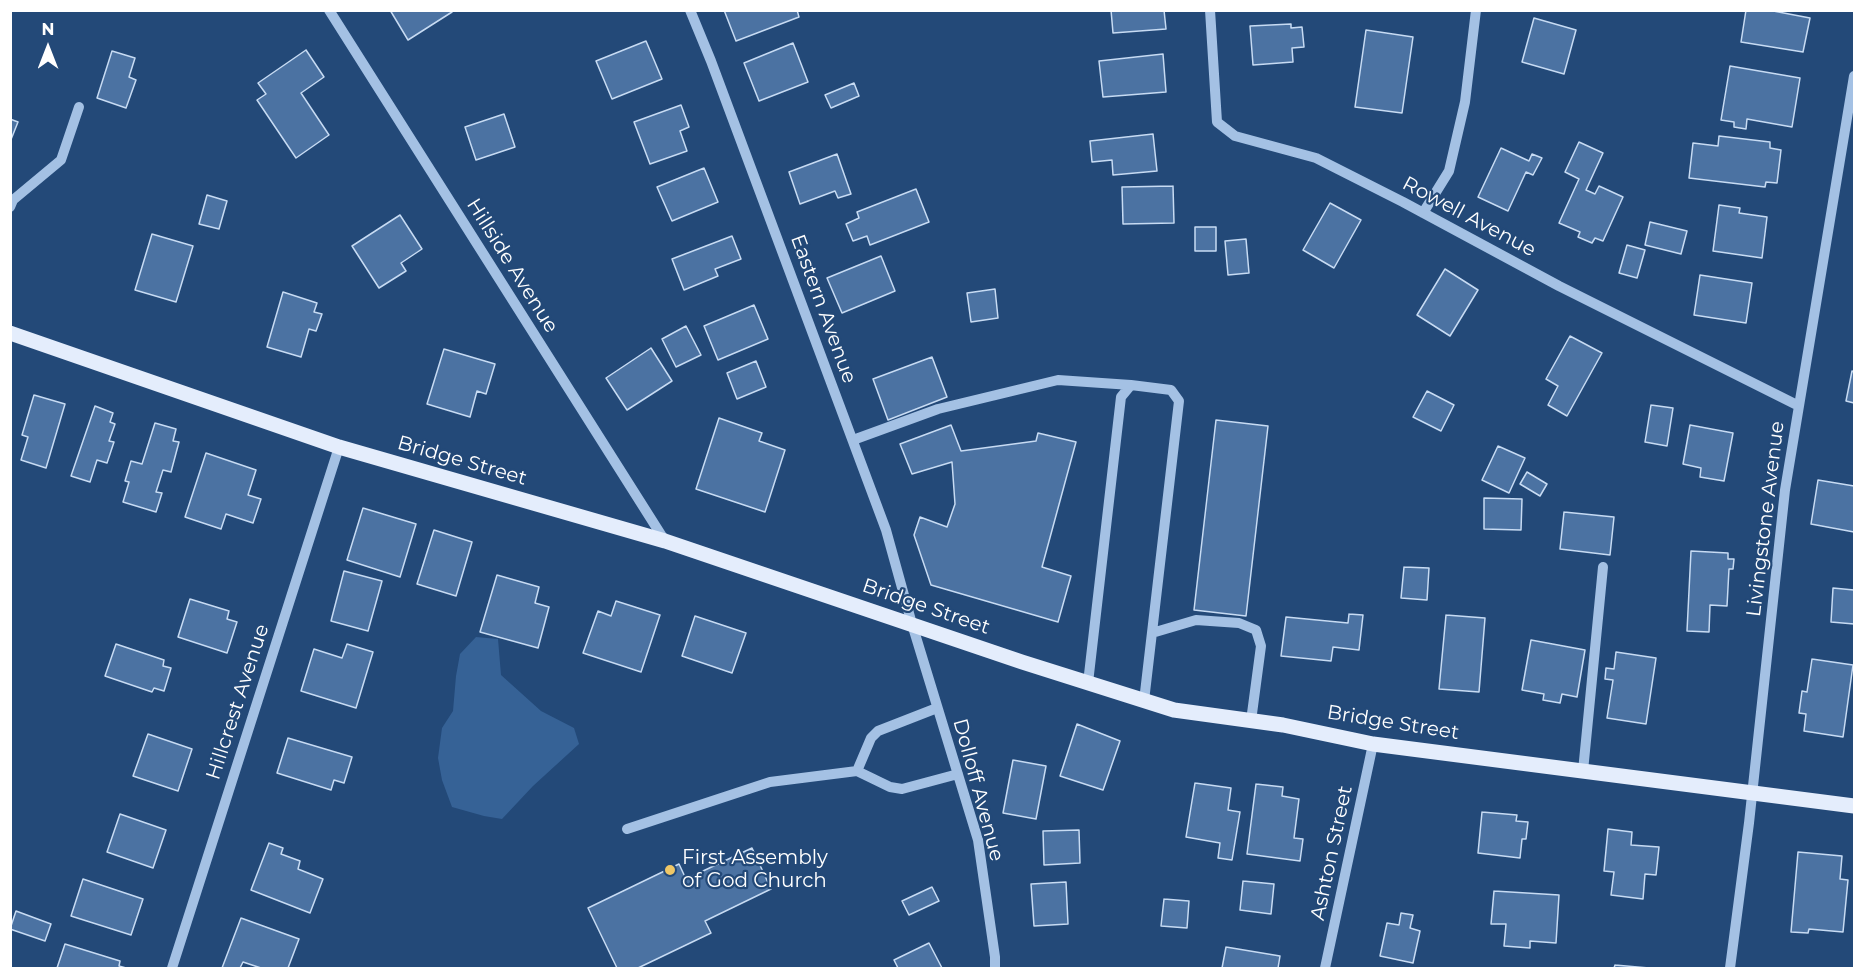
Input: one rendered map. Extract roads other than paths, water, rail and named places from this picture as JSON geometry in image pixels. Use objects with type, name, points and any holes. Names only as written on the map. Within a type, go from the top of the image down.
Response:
[{"type":"main road","name":"Bridge Street","points":[[11,337],[339,447],[665,541],[1174,710],[1283,725],[1373,744],[1854,806]]},
{"type":"street","name":"Hillside Avenue","points":[[329,10],[665,541]]},
{"type":"street","name":"Eastern Avenue","points":[[690,10],[716,72],[886,531],[912,624]]},
{"type":"street","name":"Rowell Avenue","points":[[1210,10],[1217,122],[1235,136],[1316,158],[1559,286],[1799,406]]},
{"type":"street","points":[[1423,213],[1449,171],[1465,102],[1476,10]]},
{"type":"street","name":"Livingstone Avenue","points":[[1730,969],[1785,490],[1854,76]]},
{"type":"street","points":[[10,207],[13,200],[61,160],[79,107]]},
{"type":"street","points":[[853,440],[938,409],[1058,380],[1171,390],[1179,401],[1144,701]]},
{"type":"street","points":[[1088,683],[1121,398],[1131,385]]},
{"type":"street","name":"Hillcrest Avenue","points":[[172,969],[339,447]]},
{"type":"street","points":[[1583,771],[1603,567]]},
{"type":"street","points":[[1152,633],[1196,620],[1239,623],[1256,630],[1261,646],[1251,721]]},
{"type":"street","name":"Dolloff Avenue","points":[[912,624],[978,840],[994,969]]},
{"type":"street","points":[[857,771],[871,738],[878,731],[937,708]]},
{"type":"street","name":"Ashton Street","points":[[1325,969],[1373,744]]},
{"type":"street","points":[[627,829],[770,782],[857,771],[890,787],[902,789],[958,774]]},
{"type":"place","name":"First Assembly of God Church","points":[[670,870]]}]
